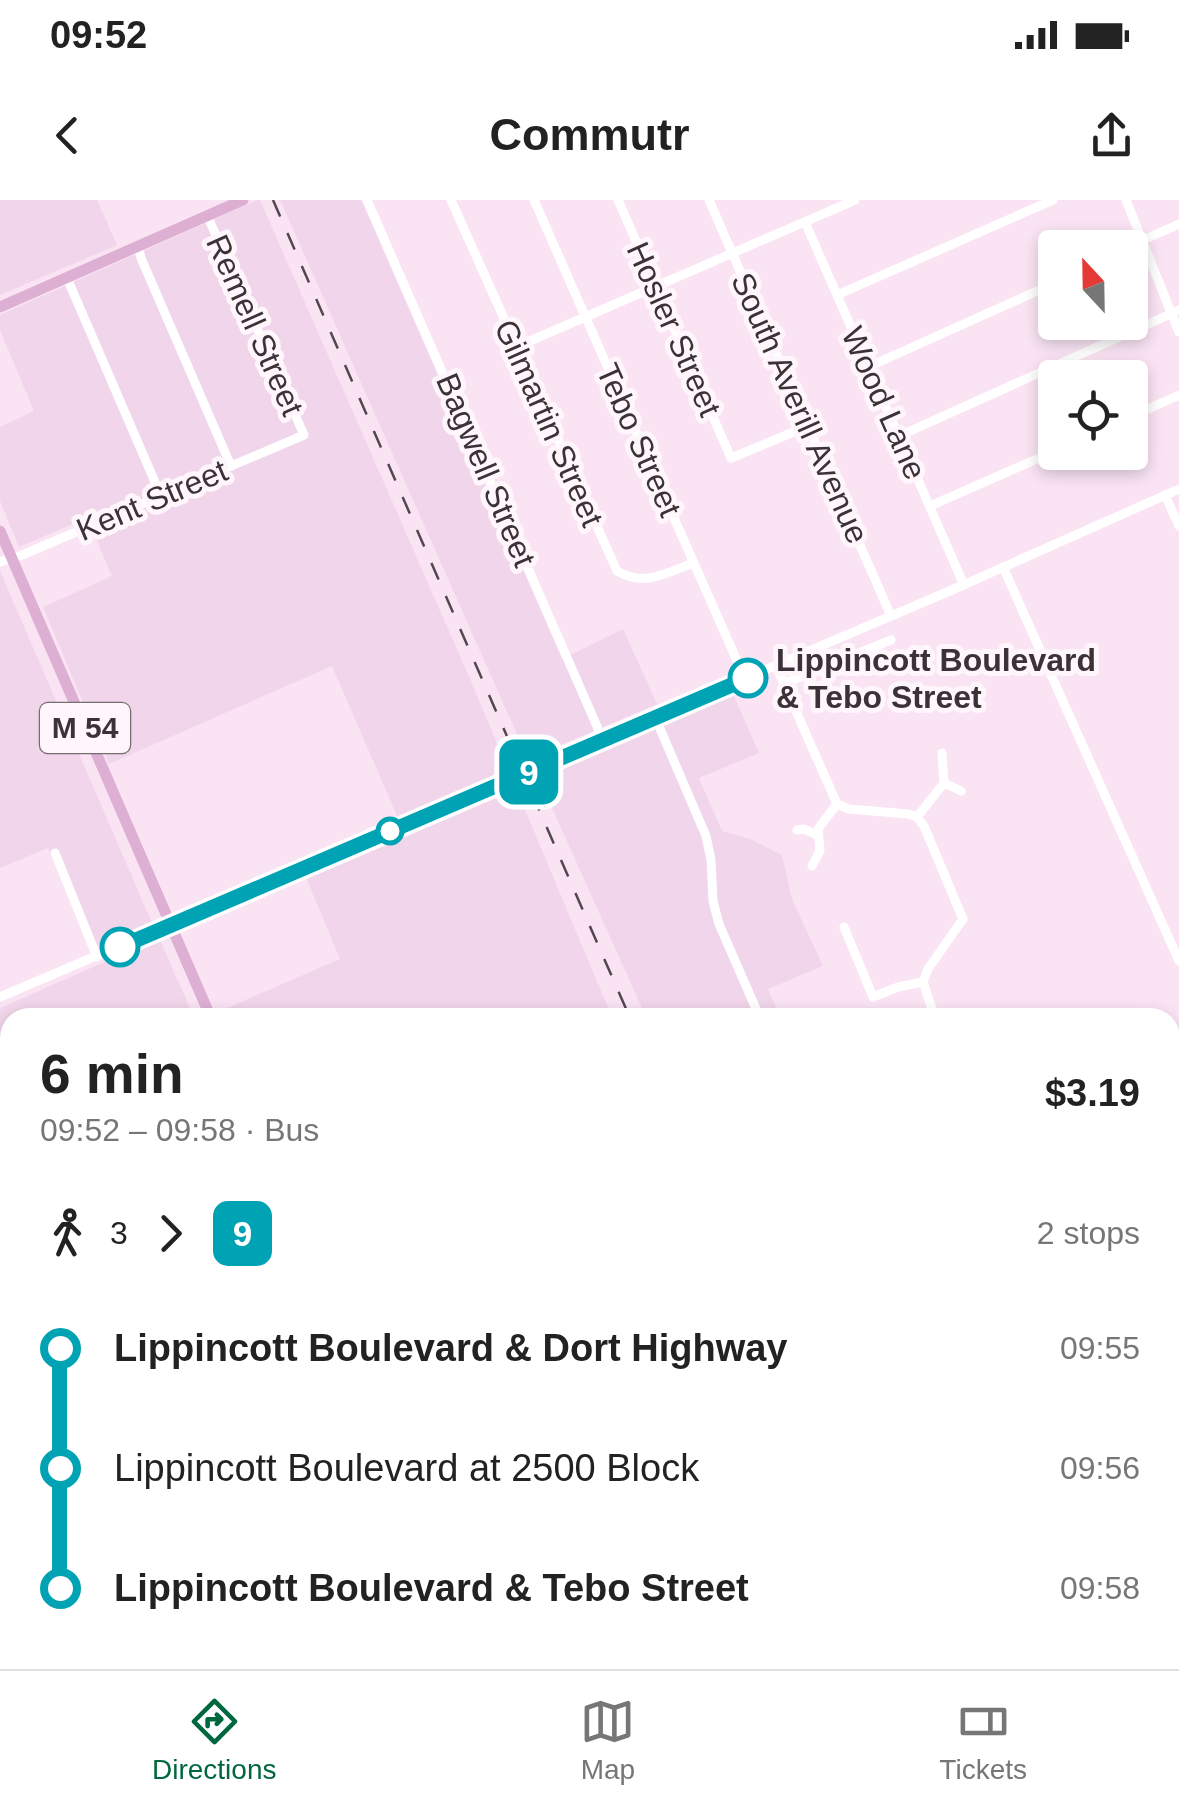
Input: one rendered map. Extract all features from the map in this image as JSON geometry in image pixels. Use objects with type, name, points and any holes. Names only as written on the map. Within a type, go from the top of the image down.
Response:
[{"type":"main road","points":[[0,307],[242,200]]},
{"type":"main road","name":"M 54","points":[[0,531],[6,560],[206,1008]]},
{"type":"street","name":"Bagwell Street","points":[[368,200],[602,740]]},
{"type":"street","name":"Gilmartin Street","points":[[451,200],[616,570],[642,580],[693,562]]},
{"type":"street","name":"Tebo Street","points":[[534,200],[744,679]]},
{"type":"street","name":"Hosler Street","points":[[618,200],[731,458],[808,426]]},
{"type":"street","name":"South Averill Avenue","points":[[709,200],[891,616]]},
{"type":"street","points":[[516,347],[855,200]]},
{"type":"street","points":[[837,296],[1052,200]]},
{"type":"street","points":[[1126,200],[1139,230]]},
{"type":"street","name":"Remell Street","points":[[207,215],[304,435]]},
{"type":"street","name":"Wood Lane","points":[[805,222],[964,584]]},
{"type":"street","points":[[1148,238],[1179,224]]},
{"type":"street","points":[[138,246],[231,466]]},
{"type":"street","points":[[1148,254],[1175,312],[1179,332]]},
{"type":"street","points":[[68,278],[161,496]]},
{"type":"street","points":[[868,367],[1038,291]]},
{"type":"street","points":[[899,436],[1175,312]]},
{"type":"street","points":[[1148,409],[1179,395]]},
{"type":"street","name":"Kent Street","points":[[6,560],[304,435]]},
{"type":"street","points":[[930,506],[1038,458]]},
{"type":"street","points":[[0,997],[776,666],[1179,488]]},
{"type":"street","points":[[1165,495],[1179,526]]},
{"type":"street","points":[[1003,567],[1179,962]]},
{"type":"street","points":[[783,684],[891,640]]},
{"type":"street","points":[[776,666],[836,804],[849,809],[908,814],[924,826],[963,919],[922,982],[931,1008]]},
{"type":"street","points":[[655,718],[706,836],[719,924],[756,1008]]},
{"type":"street","points":[[917,818],[944,783],[942,753]]},
{"type":"street","points":[[944,783],[961,791]]},
{"type":"street","points":[[812,866],[820,850],[817,832],[836,804]]},
{"type":"street","points":[[797,830],[817,832]]},
{"type":"street","points":[[55,853],[97,956]]},
{"type":"street","points":[[844,926],[874,997],[898,986],[922,982]]},
{"type":"shaded area","points":[[0,200],[97,200],[117,245],[0,295]]},
{"type":"shaded area","points":[[260,200],[470,679],[608,1008],[227,1008],[340,959],[305,875],[404,832],[332,666],[109,764],[43,607],[112,576],[87,518],[19,547],[0,501],[0,427],[34,411],[0,330],[0,315]]},
{"type":"shaded area","points":[[280,200],[361,200],[562,659],[623,629],[657,704],[528,759]]},
{"type":"shaded area","points":[[0,571],[152,923],[89,949],[48,848],[0,868]]},
{"type":"shaded area","points":[[733,694],[759,753],[699,778],[722,831],[782,855],[792,899],[823,966],[768,989],[776,1008],[642,1008],[539,779]]},
{"type":"shaded area","points":[[159,938],[190,1008],[0,1008]]},
{"type":"railway","points":[[273,200],[626,1008]]},
{"type":"bus line","name":"9","points":[[120,947],[748,678]]},
{"type":"place","name":"Lippincott Boulevard & Tebo Street","points":[[748,678]]}]
